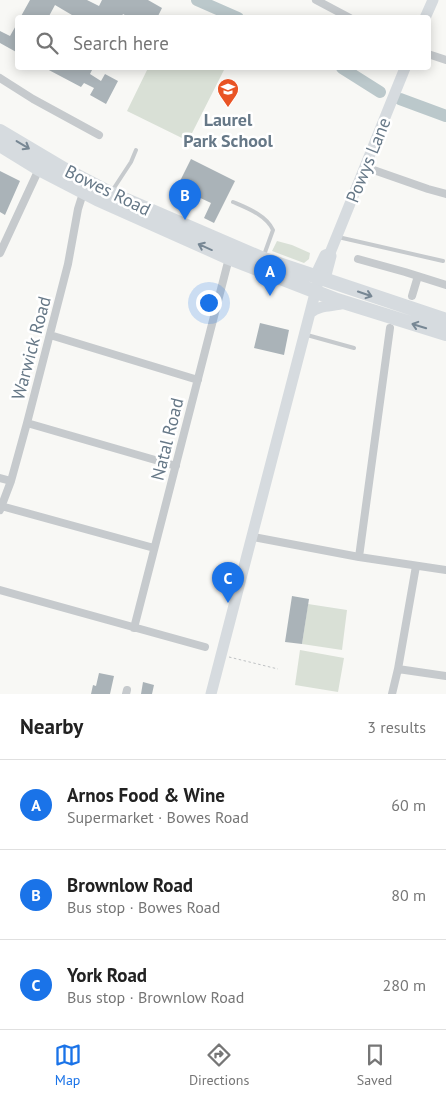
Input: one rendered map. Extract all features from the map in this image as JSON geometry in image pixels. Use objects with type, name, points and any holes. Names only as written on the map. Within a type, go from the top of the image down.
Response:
[{"type":"highway","name":"Bowes Road","points":[[0,131],[85,186],[229,258],[345,302],[391,323]]},
{"type":"highway","name":"Bowes Road","points":[[0,145],[39,169],[110,193],[261,258],[446,320]]},
{"type":"highway","points":[[391,323],[446,334]]},
{"type":"main road","points":[[426,15],[433,0]]},
{"type":"main road","name":"Powys Lane","points":[[211,694],[319,278],[317,272],[325,255],[330,253],[404,70]]},
{"type":"main road","points":[[261,258],[276,268],[311,281],[314,283],[315,292]]},
{"type":"main road","points":[[310,313],[321,306],[333,307],[345,302]]},
{"type":"street","points":[[316,0],[344,15]]},
{"type":"street","points":[[431,55],[446,60]]},
{"type":"street","points":[[0,78],[99,136]]},
{"type":"street","points":[[365,167],[446,194]]},
{"type":"street","points":[[0,253],[39,169]]},
{"type":"street","name":"Warwick Road","points":[[1,508],[11,481],[50,334],[68,264],[78,209],[85,186]]},
{"type":"street","name":"Natal Road","points":[[134,628],[229,258]]},
{"type":"street","points":[[358,259],[446,285]]},
{"type":"street","points":[[412,296],[418,276]]},
{"type":"street","points":[[360,557],[391,323]]},
{"type":"street","points":[[50,334],[198,380]]},
{"type":"street","points":[[27,422],[176,466]]},
{"type":"street","points":[[0,478],[11,481]]},
{"type":"street","points":[[1,508],[154,548]]},
{"type":"street","points":[[253,537],[360,557],[446,570]]},
{"type":"street","points":[[392,694],[416,566]]},
{"type":"street","points":[[0,590],[205,648]]},
{"type":"street","points":[[398,669],[446,676]]},
{"type":"lane","points":[[110,193],[136,150]]},
{"type":"lane","points":[[233,202],[269,222],[273,230],[266,253],[261,258]]},
{"type":"lane","points":[[337,236],[443,261]]},
{"type":"lane","points":[[304,334],[354,348]]},
{"type":"path","points":[[221,655],[278,669]]},
{"type":"shaded area","points":[[147,70],[224,70],[188,141],[127,111]]},
{"type":"shaded area","points":[[277,241],[310,253],[309,259],[304,263],[272,251]]},
{"type":"shaded area","points":[[308,604],[347,610],[342,650],[302,644]]},
{"type":"shaded area","points":[[300,650],[344,658],[338,692],[295,685]]},
{"type":"building","points":[[30,0],[87,0],[99,6],[102,0],[148,0],[162,8],[158,15],[72,15],[55,5],[50,15],[22,15]]},
{"type":"building","points":[[15,27],[15,51],[0,43],[0,31],[10,36]]},
{"type":"building","points":[[49,70],[92,70],[90,74],[101,81],[105,74],[118,81],[106,104],[90,95],[94,88],[84,83],[81,87]]},
{"type":"building","points":[[191,159],[235,181],[214,223],[204,218],[211,203],[177,187]]},
{"type":"building","points":[[0,171],[20,181],[5,215],[0,212]]},
{"type":"building","points":[[260,323],[289,330],[284,355],[254,348]]},
{"type":"building","points":[[292,596],[309,599],[302,644],[285,642]]},
{"type":"building","points":[[99,673],[114,676],[110,694],[91,694],[93,685],[96,686]]},
{"type":"building","points":[[143,682],[154,685],[152,694],[141,694]]},
{"type":"waterway","points":[[197,0],[231,15]]},
{"type":"waterway","points":[[345,70],[380,92]]},
{"type":"waterway","points":[[400,99],[446,116]]},
{"type":"place","name":"Laurel Park School","points":[[228,108]]},
{"type":"place","name":"Brownlow Road","points":[[185,220]]},
{"type":"place","name":"Arnos Food & Wine","points":[[270,296]]},
{"type":"place","name":"York Road","points":[[228,603]]}]
